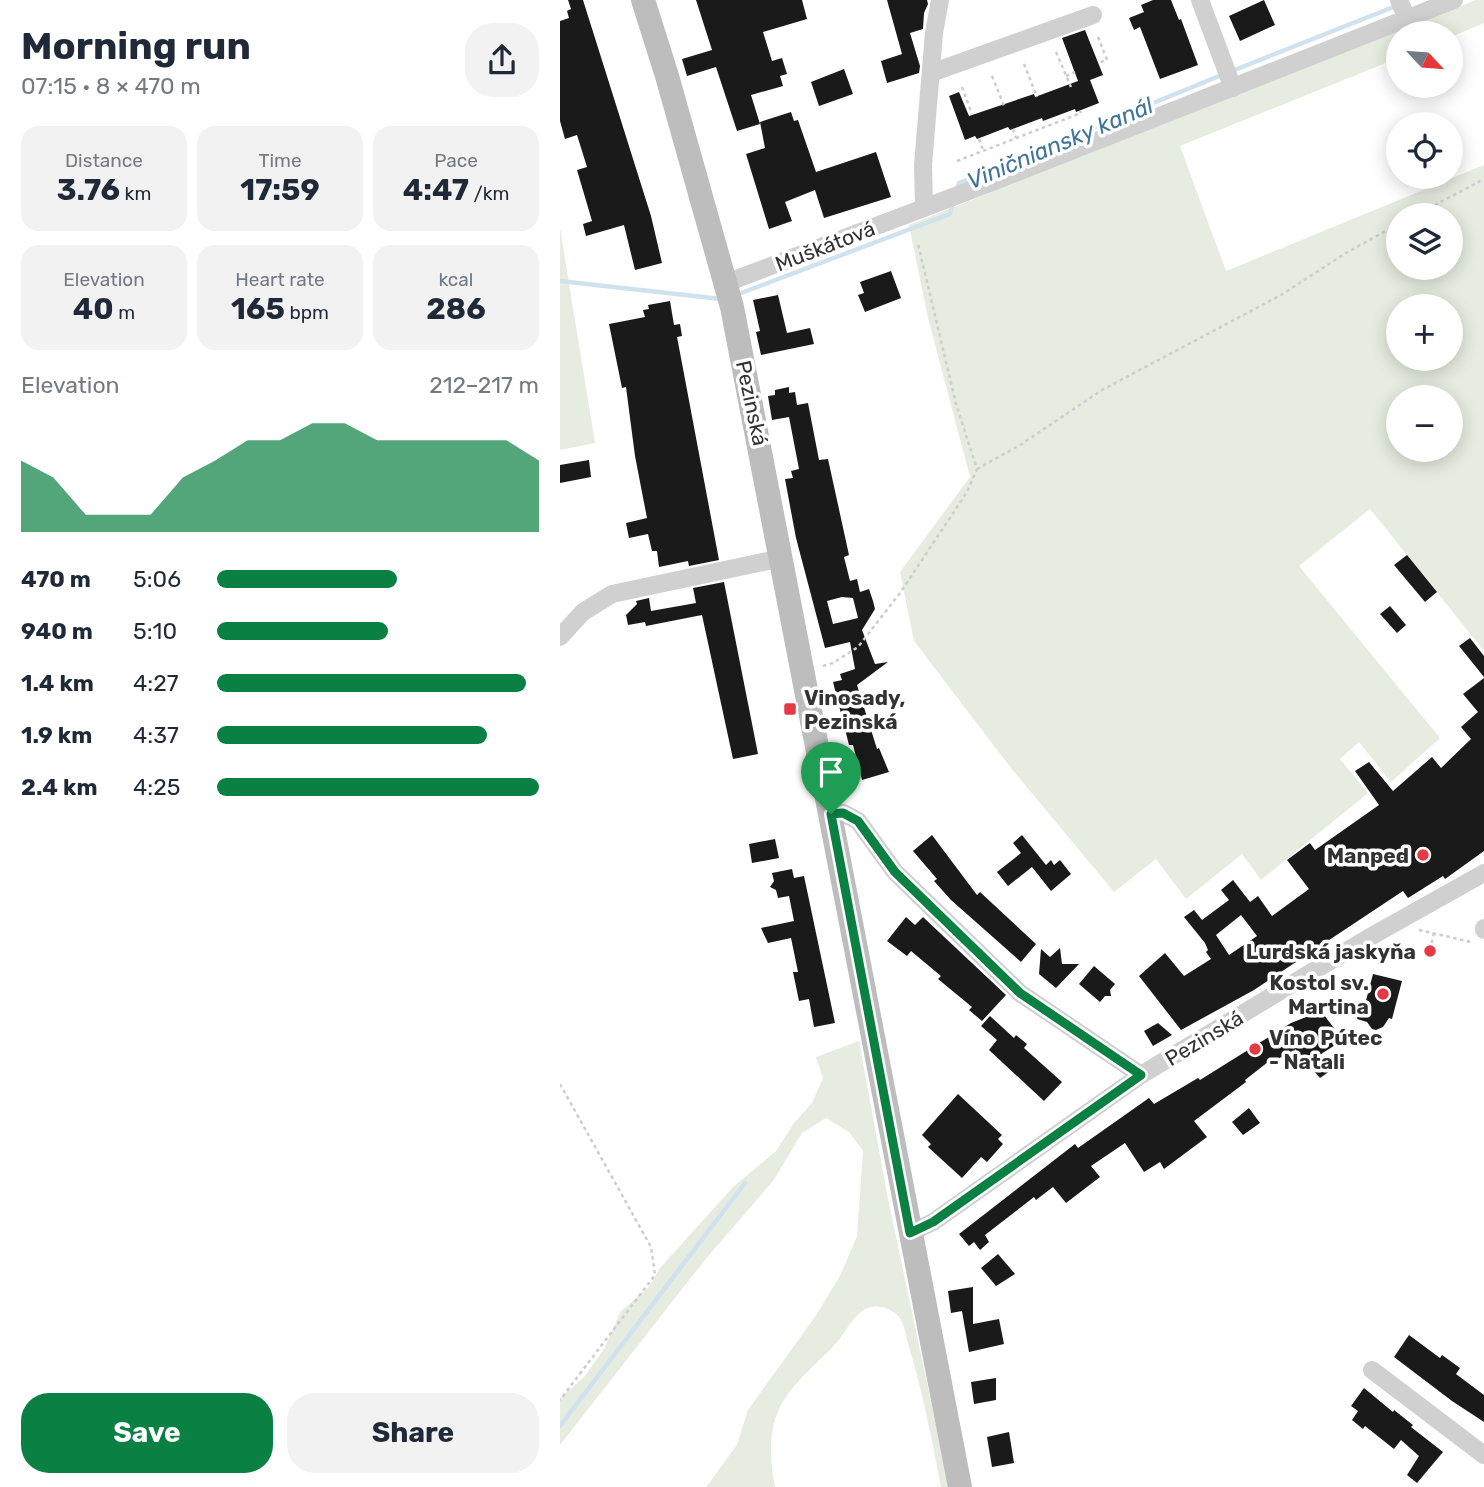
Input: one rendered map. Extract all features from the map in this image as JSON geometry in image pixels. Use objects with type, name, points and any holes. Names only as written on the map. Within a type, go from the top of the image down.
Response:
[{"type":"main road","name":"Pezinská","points":[[643,0],[729,294],[960,1487]]},
{"type":"street","points":[[924,208],[923,165],[934,33],[940,0]]},
{"type":"street","points":[[1200,0],[1233,88]]},
{"type":"street","points":[[1399,0],[1406,19]]},
{"type":"street","name":"Muškátová","points":[[729,294],[924,208],[1454,0]]},
{"type":"street","points":[[932,73],[1093,15]]},
{"type":"street","points":[[560,637],[583,612],[611,594],[782,558]]},
{"type":"street","name":"Pezinská","points":[[831,814],[843,813],[858,821],[895,872],[1020,993],[1141,1075]]},
{"type":"street","name":"Pezinská","points":[[910,1233],[933,1222],[1141,1075],[1393,924],[1484,873]]},
{"type":"street","points":[[1372,1370],[1484,1455]]},
{"type":"path","points":[[1098,37],[1107,60],[1098,63]]},
{"type":"path","points":[[1056,52],[1070,87]]},
{"type":"path","points":[[1024,64],[1037,96]]},
{"type":"path","points":[[1066,76],[1075,72]]},
{"type":"path","points":[[992,76],[1004,106]]},
{"type":"path","points":[[962,87],[972,114]]},
{"type":"path","points":[[957,161],[1081,113],[1080,111]]},
{"type":"path","points":[[1046,120],[1049,125]]},
{"type":"path","points":[[1013,129],[1016,138]]},
{"type":"path","points":[[979,139],[983,150]]},
{"type":"path","points":[[1439,203],[1484,179]]},
{"type":"path","points":[[976,468],[1020,445],[1102,390],[1280,295],[1386,230]]},
{"type":"path","points":[[803,672],[833,663],[858,647],[900,593],[967,492],[976,468],[956,404],[918,244]]},
{"type":"path","points":[[1393,924],[1434,933],[1480,933]]},
{"type":"path","points":[[1430,950],[1434,933]]},
{"type":"path","points":[[560,1084],[651,1247],[655,1275],[560,1400]]},
{"type":"shaded area","points":[[1476,0],[1484,0],[1484,23],[1463,32],[1463,21],[1423,21]]},
{"type":"shaded area","points":[[1386,36],[1386,63],[1180,146],[1226,271],[1386,205],[1386,280],[1463,280],[1463,203],[1392,203],[1426,189],[1463,189],[1463,174],[1484,165],[1484,651],[1370,509],[1299,566],[1440,738],[1391,782],[1359,742],[1340,759],[1368,793],[1261,880],[1242,854],[1186,899],[1156,859],[1114,892],[1011,768],[914,641],[900,572],[970,477],[928,318],[909,225]]},
{"type":"shaded area","points":[[560,228],[595,443],[560,450]]},
{"type":"shaded area","points":[[859,1041],[888,1199],[949,1487],[941,1487],[923,1399],[903,1323],[892,1311],[874,1306],[857,1315],[838,1341],[784,1399],[773,1427],[771,1447],[775,1487],[706,1487],[737,1445],[748,1410],[817,1314],[841,1274],[857,1236],[863,1151],[849,1132],[826,1118],[802,1133],[773,1181],[704,1261],[560,1445],[560,1398],[584,1377],[604,1349],[621,1311],[648,1288],[660,1268],[732,1188],[776,1151],[794,1123],[812,1103],[823,1078],[816,1057]]},
{"type":"building","points":[[568,0],[583,0],[651,216],[662,263],[635,270],[624,225],[586,236],[583,224],[592,221],[577,170],[587,167],[577,135],[565,139],[560,121],[560,21],[569,18],[567,11],[571,9]]},
{"type":"building","points":[[696,0],[802,0],[807,19],[763,32],[772,61],[782,58],[787,74],[780,76],[783,86],[751,95],[760,124],[737,131],[716,67],[687,76],[682,59],[712,50]]},
{"type":"building","points":[[887,0],[927,0],[928,4],[924,13],[923,29],[910,33],[920,66],[919,73],[887,83],[881,61],[902,54]]},
{"type":"building","points":[[1153,0],[1171,0],[1198,65],[1160,79],[1140,27],[1134,30],[1129,18],[1144,12],[1141,5]]},
{"type":"building","points":[[1264,0],[1275,25],[1240,41],[1229,16]]},
{"type":"building","points":[[1085,30],[1103,75],[1090,80],[1099,103],[1076,112],[1075,109],[1043,121],[1042,118],[1010,130],[1008,127],[977,139],[975,136],[965,140],[949,96],[959,92],[969,116],[1078,81],[1062,38]]},
{"type":"building","points":[[844,69],[853,94],[819,106],[811,82]]},
{"type":"building","points":[[791,112],[794,121],[798,120],[816,172],[876,152],[891,197],[824,218],[815,190],[785,202],[792,221],[769,229],[746,154],[765,148],[760,122]]},
{"type":"building","points":[[891,271],[901,298],[865,312],[858,295],[864,293],[860,282]]},
{"type":"building","points":[[778,295],[787,333],[810,328],[814,344],[761,355],[756,332],[760,331],[753,300]]},
{"type":"building","points":[[670,301],[674,325],[680,324],[682,336],[677,337],[719,560],[689,566],[688,561],[659,567],[657,551],[652,551],[648,534],[629,538],[626,523],[647,518],[626,387],[622,388],[609,324],[645,317],[643,310],[649,309],[648,305]]},
{"type":"building","points":[[789,387],[789,393],[795,392],[797,405],[808,403],[819,460],[828,459],[849,555],[844,557],[850,581],[857,579],[860,592],[869,589],[875,609],[862,630],[875,664],[888,662],[857,685],[877,749],[879,748],[889,772],[862,780],[853,745],[849,745],[833,682],[842,680],[840,674],[855,669],[850,642],[825,648],[796,538],[785,479],[793,478],[791,471],[799,469],[789,417],[772,420],[768,396],[775,395],[775,390]],"holes":[[[842,597],[853,598],[858,618],[833,624],[827,601]]]},
{"type":"building","points":[[589,460],[591,477],[560,483],[560,465]]},
{"type":"building","points":[[1407,555],[1437,592],[1425,602],[1394,565]]},
{"type":"building","points":[[724,582],[758,754],[733,759],[702,615],[646,626],[645,622],[628,625],[626,615],[637,604],[636,601],[649,598],[651,611],[696,603],[693,588]]},
{"type":"building","points":[[1390,606],[1406,625],[1397,633],[1380,614]]},
{"type":"building","points":[[1470,638],[1484,656],[1484,677],[1459,646]]},
{"type":"building","points":[[1484,678],[1484,851],[1445,879],[1443,876],[1408,898],[1403,891],[1254,990],[1181,1030],[1139,976],[1165,953],[1184,976],[1211,959],[1206,952],[1208,950],[1205,943],[1184,917],[1194,910],[1202,920],[1229,900],[1221,890],[1233,880],[1250,902],[1258,896],[1272,916],[1309,889],[1287,860],[1310,843],[1315,850],[1379,805],[1355,771],[1369,762],[1393,791],[1432,757],[1441,768],[1471,739],[1461,727],[1478,712],[1463,694]],"holes":[[[1241,915],[1257,936],[1229,955],[1216,935]]]},
{"type":"building","points":[[932,835],[977,895],[980,892],[1036,944],[1021,962],[951,900],[934,881],[937,879],[913,851]]},
{"type":"building","points":[[1022,835],[1046,865],[1051,860],[1054,865],[1060,860],[1071,874],[1051,891],[1032,867],[1008,886],[997,872],[1021,853],[1013,843]]},
{"type":"building","points":[[775,839],[779,858],[752,863],[749,844]]},
{"type":"building","points":[[792,869],[794,878],[804,876],[835,1023],[814,1027],[809,999],[799,1001],[793,972],[798,972],[791,938],[768,943],[761,928],[794,921],[789,896],[778,898],[776,890],[770,887],[774,881],[772,873]]},
{"type":"building","points":[[906,917],[915,925],[923,917],[1006,995],[982,1021],[969,1010],[972,1007],[938,979],[941,976],[911,951],[907,956],[887,941]]},
{"type":"building","points":[[1060,948],[1062,964],[1079,964],[1056,988],[1039,974],[1041,949],[1050,957]]},
{"type":"building","points":[[1094,966],[1115,984],[1110,990],[1111,996],[1105,996],[1100,1002],[1079,984]]},
{"type":"building","name":"Kostol sv. Martina","points":[[1373,974],[1402,981],[1392,1019],[1389,1018],[1383,1027],[1376,1030],[1367,1022],[1357,1019],[1360,1007],[1364,1008]]},
{"type":"building","points":[[1321,1011],[1343,1040],[1318,1056],[1330,1071],[1320,1078],[1295,1049],[1292,1072],[1281,1057],[1270,1065],[1268,1062],[1194,1121],[1207,1137],[1164,1169],[1160,1162],[1144,1172],[1125,1143],[1091,1166],[1100,1177],[1066,1203],[1053,1187],[1036,1200],[1034,1197],[985,1235],[989,1242],[980,1250],[974,1242],[969,1246],[959,1234],[1075,1144],[1078,1148],[1149,1098],[1154,1104],[1198,1078],[1200,1080],[1291,1023]]},
{"type":"building","points":[[990,1016],[1014,1038],[1016,1035],[1027,1044],[1024,1048],[1062,1082],[1044,1101],[989,1050],[997,1040],[981,1026]]},
{"type":"building","points":[[1158,1023],[1172,1035],[1153,1046],[1144,1031]]},
{"type":"building","points":[[958,1094],[1002,1135],[998,1139],[1003,1144],[987,1162],[981,1157],[962,1178],[928,1147],[931,1144],[922,1135]]},
{"type":"building","points":[[1249,1108],[1260,1123],[1243,1135],[1232,1122]]},
{"type":"building","points":[[998,1254],[1015,1274],[996,1286],[981,1268]]},
{"type":"building","points":[[973,1287],[973,1324],[999,1319],[1004,1344],[969,1352],[962,1311],[951,1313],[948,1291]]},
{"type":"building","points":[[1409,1335],[1440,1358],[1442,1355],[1460,1368],[1456,1374],[1484,1395],[1484,1422],[1394,1357]]},
{"type":"building","points":[[996,1378],[996,1400],[974,1404],[971,1382]]},
{"type":"building","points":[[1364,1388],[1443,1452],[1417,1483],[1407,1475],[1419,1456],[1401,1440],[1394,1449],[1365,1426],[1363,1429],[1352,1420],[1358,1411],[1351,1406]]},
{"type":"building","points":[[1009,1432],[1014,1463],[992,1467],[987,1437]]},
{"type":"waterway","name":"Viničniansky kanál","points":[[1232,71],[1396,6]]},
{"type":"waterway","name":"Viničniansky kanál","points":[[957,189],[959,183],[1224,74]]},
{"type":"waterway","name":"Viničniansky kanál","points":[[736,295],[950,214],[953,204]]},
{"type":"waterway","name":"Viničniansky kanál","points":[[560,281],[721,299]]},
{"type":"waterway","points":[[560,1426],[745,1183]]},
{"type":"place","name":"Vinosady, Pezinská","points":[[790,709]]},
{"type":"place","name":"Manped","points":[[1423,855]]},
{"type":"place","name":"Lurdská jaskyňa","points":[[1430,951]]},
{"type":"place","name":"Kostol sv. Martina","points":[[1383,994]]},
{"type":"place","name":"Víno Pútec - Natali","points":[[1255,1049]]},
{"type":"route","points":[[831,814],[851,815],[858,821],[895,872],[956,934],[1020,993],[1141,1075],[933,1222],[910,1233],[856,943],[831,814]]}]
